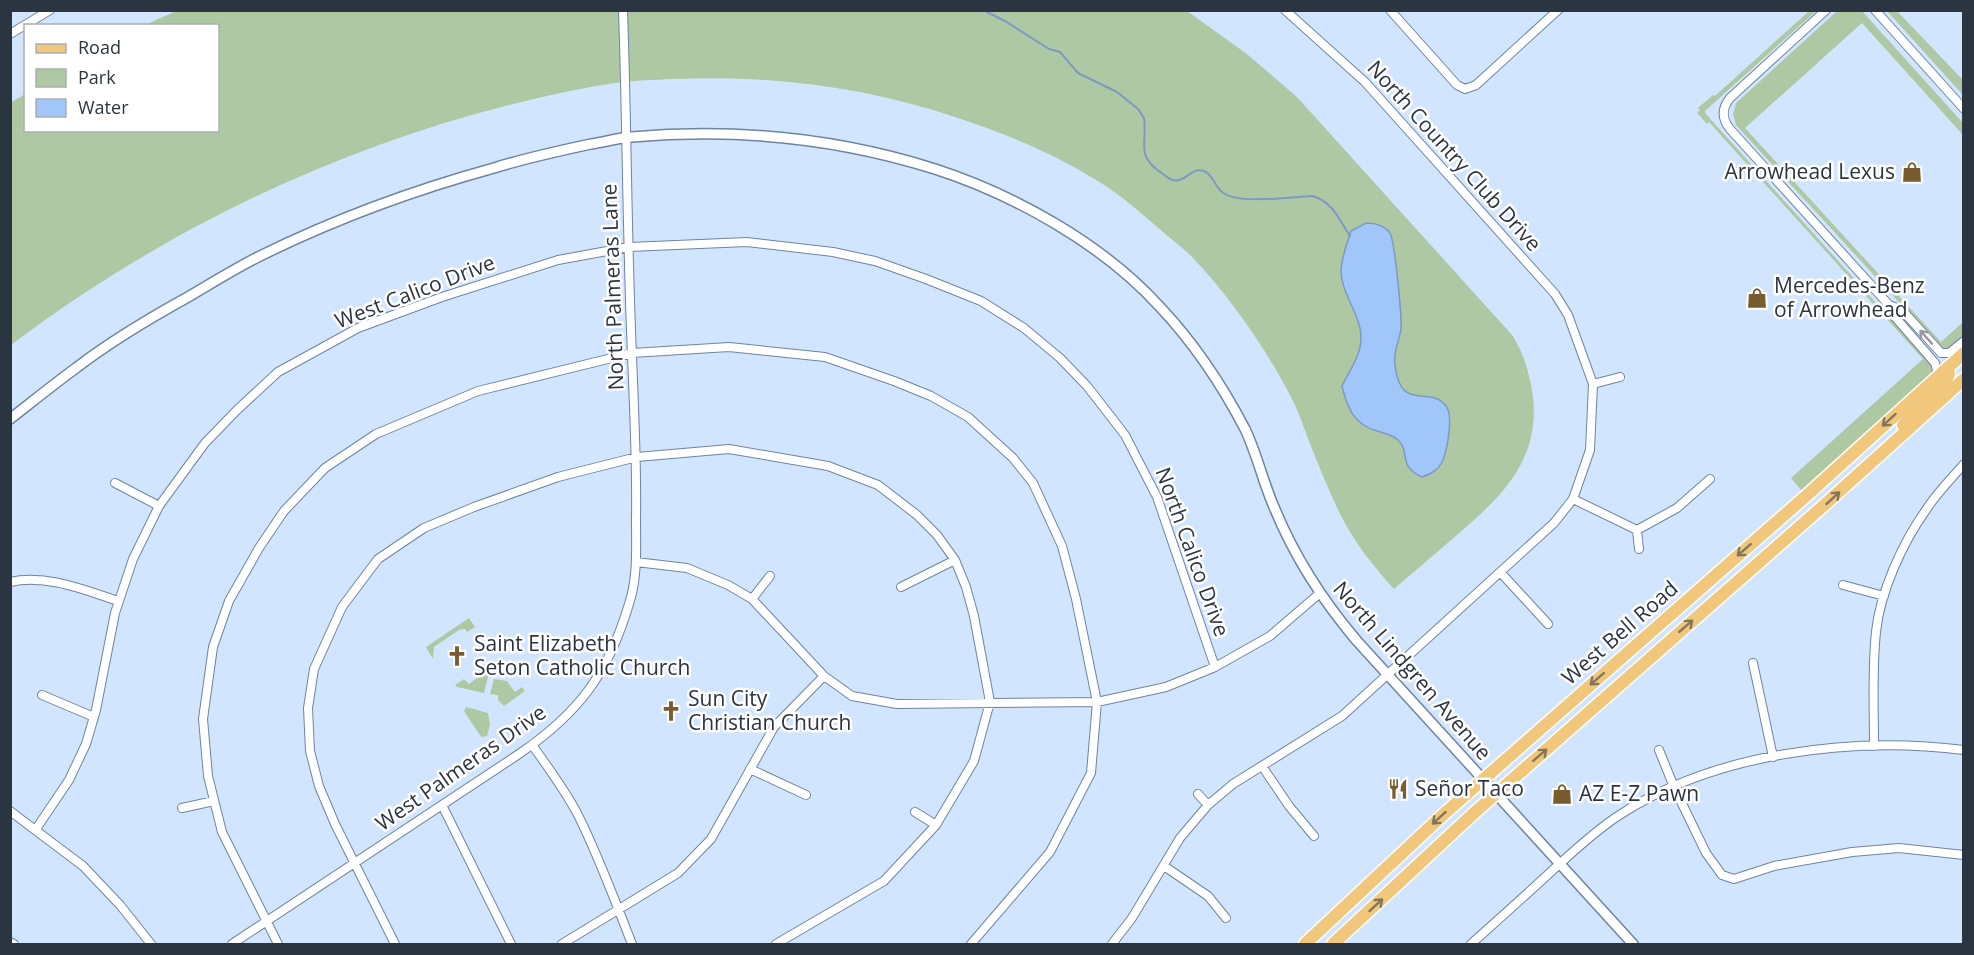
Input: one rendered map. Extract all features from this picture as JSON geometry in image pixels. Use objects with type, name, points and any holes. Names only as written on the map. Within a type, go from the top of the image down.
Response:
[{"type":"main road","name":"West Bell Road","points":[[1305,945],[1434,823],[1806,496],[1964,353]]},
{"type":"main road","points":[[1888,447],[1907,420],[1946,381],[1949,374],[1948,367]]},
{"type":"main road","name":"West Bell Road","points":[[1333,945],[1496,794],[1964,379]]},
{"type":"street","points":[[27,24],[50,10]]},
{"type":"street","name":"North Palmeras Lane","points":[[623,10],[637,457],[636,562]]},
{"type":"street","name":"North Country Club Drive","points":[[1285,10],[1365,82],[1547,285],[1568,315],[1579,340],[1593,384]]},
{"type":"street","points":[[1390,10],[1457,85],[1465,89],[1476,85],[1558,10]]},
{"type":"street","points":[[1826,10],[1730,98],[1724,108],[1724,119],[1730,129],[1889,304],[1895,317],[1935,363],[1936,374],[1933,381]]},
{"type":"street","points":[[1875,10],[1964,109]]},
{"type":"street","points":[[10,34],[24,26]]},
{"type":"street","name":"North Lindgren Avenue","points":[[10,419],[78,366],[149,319],[260,256],[354,214],[439,183],[535,156],[627,137],[716,132],[833,143],[912,162],[971,181],[1030,210],[1085,242],[1159,305],[1207,364],[1246,432],[1277,516],[1320,593],[1347,629],[1633,945]]},
{"type":"street","name":"North Calico Drive","points":[[629,247],[747,242],[833,252],[875,261],[959,292],[981,301],[1024,328],[1060,358],[1087,386],[1125,435],[1157,497],[1215,667]]},
{"type":"street","name":"West Calico Drive","points":[[36,829],[74,771],[86,744],[94,717],[118,601],[133,559],[159,506],[205,443],[278,372],[358,328],[442,297],[558,260],[629,247]]},
{"type":"street","points":[[1889,304],[1902,310],[1938,351],[1948,367]]},
{"type":"street","points":[[1938,351],[1948,353],[1964,341]]},
{"type":"street","points":[[278,945],[222,832],[208,776],[203,719],[213,648],[229,601],[259,548],[284,511],[326,468],[376,434],[478,391],[632,353],[729,347],[825,357],[931,396],[968,417],[1020,467],[1033,483],[1062,546],[1076,599],[1097,702],[1091,773],[1050,852],[971,945]]},
{"type":"street","points":[[1112,945],[1132,918],[1185,831],[1208,805],[1233,784],[1342,716],[1554,523],[1573,499],[1590,450],[1593,384],[1620,377]]},
{"type":"street","points":[[395,945],[334,824],[319,786],[310,751],[308,708],[314,669],[342,607],[378,559],[424,528],[474,507],[558,477],[637,457],[729,449],[828,466],[878,484],[917,515],[937,535],[955,560],[974,616],[990,702],[974,761],[936,825],[884,881],[776,945]]},
{"type":"street","points":[[1874,746],[1873,680],[1876,630],[1884,596],[1903,551],[1926,509],[1964,464]]},
{"type":"street","points":[[1637,530],[1677,508],[1710,479]]},
{"type":"street","points":[[115,483],[159,506]]},
{"type":"street","points":[[1573,499],[1637,530]]},
{"type":"street","points":[[1637,530],[1639,549]]},
{"type":"street","points":[[901,587],[955,560]]},
{"type":"street","points":[[636,562],[687,568],[728,585],[753,599],[824,676],[852,696],[897,704],[1097,702],[1166,687],[1215,667],[1269,636],[1320,593]]},
{"type":"street","name":"West Palmeras Drive","points":[[232,945],[532,745],[559,724],[581,701],[606,664],[616,644],[630,602],[636,562]]},
{"type":"street","points":[[1501,573],[1548,624]]},
{"type":"street","points":[[753,599],[770,576]]},
{"type":"street","points":[[10,582],[32,579],[50,581],[118,601]]},
{"type":"street","points":[[1843,585],[1884,596]]},
{"type":"street","points":[[1754,663],[1773,757]]},
{"type":"street","points":[[562,945],[678,873],[711,839],[774,727],[824,676]]},
{"type":"street","points":[[42,695],[94,717]]},
{"type":"street","points":[[532,745],[578,815],[632,945]]},
{"type":"street","points":[[1471,945],[1481,941],[1560,864],[1616,817],[1651,796],[1674,786],[1725,768],[1823,749],[1874,746],[1964,750]]},
{"type":"street","points":[[1659,750],[1706,853],[1722,875],[1734,879],[1774,866],[1852,852],[1899,848],[1964,855]]},
{"type":"street","points":[[1262,766],[1289,806],[1314,836]]},
{"type":"street","points":[[750,769],[806,795]]},
{"type":"street","points":[[1198,794],[1208,805]]},
{"type":"street","points":[[182,808],[214,801]]},
{"type":"street","points":[[442,805],[512,945]]},
{"type":"street","points":[[10,811],[83,866],[120,905],[151,945]]},
{"type":"street","points":[[915,812],[936,825]]},
{"type":"street","points":[[1164,866],[1208,896],[1226,918]]},
{"type":"green space","points":[[176,11],[1187,11],[1247,54],[1297,97],[1513,336],[1523,358],[1532,389],[1534,420],[1530,440],[1524,459],[1502,492],[1473,521],[1394,589],[1364,553],[1345,524],[1295,405],[1250,329],[1190,255],[1122,198],[1080,170],[1046,153],[958,118],[889,98],[783,81],[711,78],[608,84],[528,100],[448,122],[370,148],[294,179],[220,214],[78,297],[11,345],[10,103],[24,95],[24,132],[219,132],[219,24],[147,24]]},
{"type":"green space","points":[[1809,11],[1816,11],[1705,113],[1931,364],[1932,373],[1802,491],[1791,478],[1923,359],[1709,122],[1707,124],[1697,113],[1700,110],[1698,108],[1713,95],[1715,96]]},
{"type":"green space","points":[[1837,11],[1862,11],[1963,123],[1963,135],[1862,23],[1745,128],[1941,342],[1963,322],[1963,337],[1950,350],[1940,347],[1736,125],[1733,114],[1736,103]]},
{"type":"green space","points":[[1887,11],[1897,11],[1963,80],[1963,95]]},
{"type":"green space","points":[[469,618],[475,627],[467,632],[465,629],[459,630],[434,647],[433,659],[426,647]]},
{"type":"green space","points":[[479,671],[489,673],[484,693],[455,685],[464,679],[469,684],[480,676]]},
{"type":"green space","points":[[494,679],[507,681],[515,692],[522,687],[525,691],[504,706],[498,700],[498,695],[490,694]]},
{"type":"green space","points":[[466,707],[488,713],[490,725],[487,736],[482,737],[479,734],[464,711]]},
{"type":"water","points":[[1366,223],[1385,228],[1392,239],[1401,322],[1395,355],[1398,380],[1409,394],[1439,400],[1448,411],[1449,435],[1443,459],[1435,470],[1422,477],[1414,473],[1407,464],[1404,449],[1398,440],[1391,435],[1369,428],[1357,420],[1349,408],[1342,386],[1357,357],[1361,338],[1358,321],[1342,280],[1342,262],[1351,231]]},
{"type":"waterway","points":[[983,10],[1049,49],[1060,52],[1078,73],[1117,92],[1138,109],[1144,118],[1145,155],[1154,167],[1169,178],[1179,180],[1200,170],[1207,173],[1222,192],[1233,197],[1254,199],[1312,196],[1319,198],[1330,206],[1350,236]]},
{"type":"place","name":"Arrowhead Lexus","points":[[1912,172]]},
{"type":"place","name":"Mercedes-Benz of Arrowhead","points":[[1757,298]]},
{"type":"place","name":"Saint Elizabeth Seton Catholic Church","points":[[457,656]]},
{"type":"place","name":"Sun City Christian Church","points":[[671,711]]},
{"type":"place","name":"Señor Taco","points":[[1398,789]]},
{"type":"place","name":"AZ E-Z Pawn","points":[[1562,794]]}]
